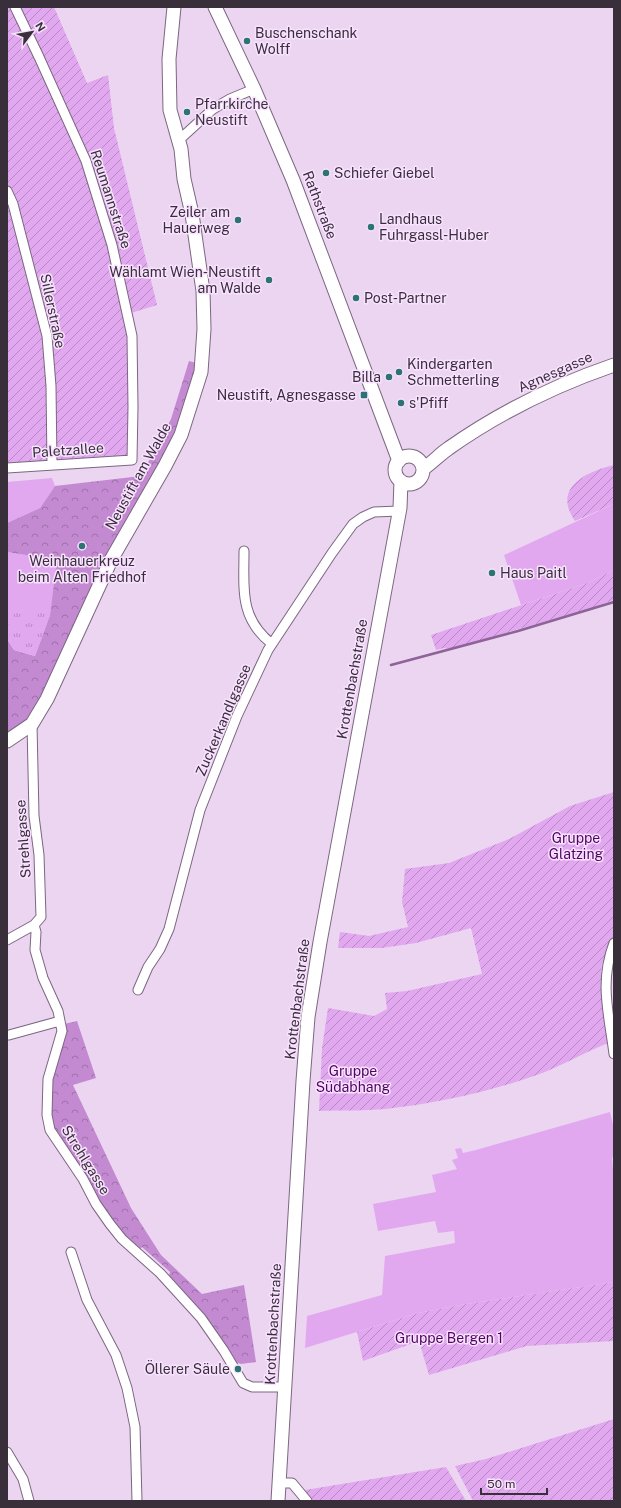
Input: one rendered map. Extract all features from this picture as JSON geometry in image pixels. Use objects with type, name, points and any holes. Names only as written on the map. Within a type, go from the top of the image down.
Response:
[{"type":"main road","name":"Neustift am Walde","points":[[7,740],[32,724],[46,699],[111,560],[181,435],[201,372],[204,329],[202,291],[194,228],[184,179],[181,149],[171,117],[170,104],[169,59],[174,7]]},
{"type":"main road","name":"Rathstraße","points":[[215,7],[254,89],[293,180],[384,419],[388,434],[412,461],[396,472],[406,483]]},
{"type":"main road","name":"Agnesgasse","points":[[412,461],[448,449],[535,396],[572,380],[614,365]]},
{"type":"main road","points":[[406,483],[420,479],[412,461]]},
{"type":"main road","name":"Krottenbachstraße","points":[[278,1501],[308,1017],[320,942],[399,510],[406,483]]},
{"type":"street","name":"Reumannstraße","points":[[15,7],[86,161],[112,245],[132,336],[132,460]]},
{"type":"street","points":[[179,140],[213,109],[230,99],[254,89]]},
{"type":"street","name":"Sillerstraße","points":[[7,191],[13,204],[47,336],[51,386],[52,465]]},
{"type":"street","name":"Paletzallee","points":[[7,468],[132,460]]},
{"type":"street","name":"Zuckerkandlgasse","points":[[138,990],[148,967],[160,949],[169,929],[200,810],[237,716],[272,644],[353,524],[374,512],[399,510]]},
{"type":"street","points":[[244,551],[244,595],[248,615],[261,635],[272,644]]},
{"type":"street","name":"Strehlgasse","points":[[32,724],[34,816],[39,855],[41,913],[39,921],[34,925],[36,932],[35,950],[43,978],[58,1011],[62,1031],[52,1063],[46,1094],[47,1115],[50,1130],[83,1179],[96,1204],[122,1240],[160,1273],[201,1318],[224,1351],[243,1383],[252,1386],[285,1387]]},
{"type":"street","points":[[7,940],[34,925]]},
{"type":"street","points":[[614,943],[607,965],[605,987],[614,1054]]},
{"type":"street","points":[[9,1035],[60,1020]]},
{"type":"street","points":[[71,1252],[88,1300],[116,1355],[127,1388],[135,1426],[137,1501]]},
{"type":"street","points":[[7,1452],[23,1479],[29,1501]]},
{"type":"street","points":[[279,1482],[292,1483],[307,1501]]},
{"type":"green space","points":[[7,7],[54,7],[87,83],[108,75],[114,128],[157,305],[131,313],[136,413],[134,464],[7,471]]},
{"type":"green space","points":[[189,361],[196,363],[189,396],[175,439],[123,525],[35,708],[25,721],[7,735],[7,639],[14,650],[35,656],[50,615],[57,560],[7,552],[7,523],[40,508],[55,486],[141,476],[171,419]]},
{"type":"green space","points":[[614,465],[614,504],[575,521],[569,509],[567,499],[575,483],[592,472]]},
{"type":"green space","points":[[52,478],[55,486],[40,508],[7,523],[7,482]]},
{"type":"green space","points":[[614,504],[614,570],[585,584],[521,605],[504,555]]},
{"type":"green space","points":[[7,552],[58,560],[50,615],[35,656],[7,639]]},
{"type":"green space","points":[[614,570],[614,600],[595,607],[450,649],[444,648],[436,650],[431,635],[585,584]]},
{"type":"green space","points":[[33,609],[50,615],[35,656],[14,650],[7,639],[7,611]]},
{"type":"green space","points":[[614,792],[614,935],[602,964],[601,974],[602,999],[608,1043],[544,1072],[517,1082],[442,1101],[386,1109],[319,1111],[322,1048],[328,1008],[374,1016],[387,1009],[385,993],[407,991],[482,974],[471,928],[416,943],[382,948],[338,948],[340,932],[369,936],[408,927],[402,902],[405,869],[449,863],[509,839],[570,806]]},
{"type":"green space","points":[[77,1021],[96,1078],[73,1085],[131,1208],[161,1255],[202,1294],[244,1285],[256,1362],[241,1364],[233,1361],[168,1279],[170,1272],[142,1247],[137,1252],[119,1233],[53,1130],[49,1088],[64,1024]]},
{"type":"green space","points":[[610,1112],[614,1129],[614,1156],[612,1158],[614,1182],[614,1282],[466,1304],[418,1313],[305,1348],[307,1316],[382,1295],[385,1256],[455,1243],[454,1231],[438,1233],[435,1221],[378,1231],[373,1204],[436,1192],[432,1175],[457,1169],[452,1160],[458,1158],[455,1149],[461,1148],[463,1153],[476,1150]]},
{"type":"green space","name":"Gruppe Bergen 1","points":[[614,1282],[614,1341],[527,1346],[429,1375],[419,1341],[363,1361],[357,1332],[418,1313],[466,1304]]},
{"type":"green space","points":[[614,1419],[614,1501],[473,1501],[455,1466],[486,1459]]},
{"type":"green space","points":[[446,1467],[466,1501],[312,1501],[305,1490]]},
{"type":"waterway","points":[[391,665],[518,631],[614,602]]},
{"type":"place","name":"Buschenschank Wolff","points":[[247,41]]},
{"type":"place","name":"Pfarrkirche Neustift","points":[[187,112]]},
{"type":"place","name":"Schiefer Giebel","points":[[326,173]]},
{"type":"place","name":"Zeiler am Hauerweg","points":[[238,220]]},
{"type":"place","name":"Landhaus Fuhrgassl-Huber","points":[[371,227]]},
{"type":"place","name":"Wählamt Wien-Neustift am Walde","points":[[269,280]]},
{"type":"place","name":"Post-Partner","points":[[356,298]]},
{"type":"place","name":"Kindergarten Schmetterling","points":[[399,372]]},
{"type":"place","name":"Billa","points":[[389,377]]},
{"type":"place","name":"Neustift, Agnesgasse","points":[[364,395]]},
{"type":"place","name":"s'Pfiff","points":[[401,403]]},
{"type":"place","name":"Weinhauerkreuz beim Alten Friedhof","points":[[82,546]]},
{"type":"place","name":"Haus Paitl","points":[[492,573]]},
{"type":"place","name":"Öllerer Säule","points":[[238,1369]]},
{"type":"park label","name":"Gruppe Glatzing","points":[[576,846]]},
{"type":"park label","name":"Gruppe Südabhang","points":[[353,1080]]}]
